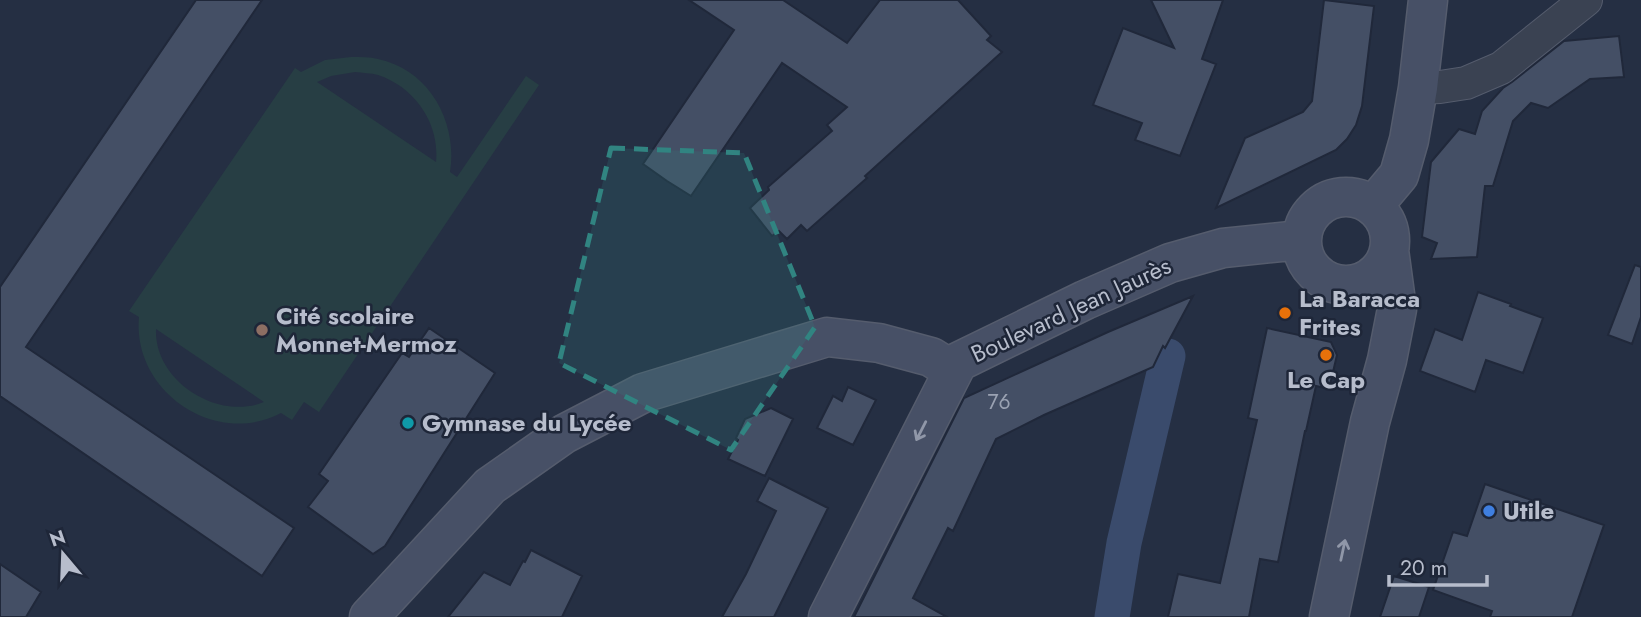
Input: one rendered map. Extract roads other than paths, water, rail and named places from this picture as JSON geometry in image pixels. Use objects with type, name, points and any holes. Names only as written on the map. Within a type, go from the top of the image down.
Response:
[{"type":"main road","points":[[1373,206],[1399,175],[1409,140],[1429,0]]},
{"type":"main road","points":[[1329,617],[1397,309],[1389,250],[1390,238],[1387,226],[1373,206],[1347,197],[1333,199],[1310,215],[1303,227],[1303,254],[1309,266],[1331,283],[1345,285],[1369,279],[1378,271],[1389,250]]},
{"type":"main road","name":"Boulevard Jean Jaurès","points":[[828,617],[958,362],[1085,300],[1170,263],[1223,248],[1301,240]]},
{"type":"main road","points":[[1359,283],[1371,304],[1380,347],[1373,410]]},
{"type":"main road","points":[[369,617],[490,486],[564,434],[643,393],[827,337],[879,343],[931,357],[952,370]]},
{"type":"street","points":[[1418,88],[1440,88],[1466,83],[1501,68],[1586,0]]},
{"type":"waterway","points":[[1112,617],[1124,543],[1168,356]]},
{"type":"place","name":"La Baracca Frites","points":[[1285,313]]},
{"type":"place","name":"Cité scolaire Monnet-Mermoz","points":[[262,330]]},
{"type":"place","name":"Le Cap","points":[[1326,355]]},
{"type":"place","name":"Gymnase du Lycée","points":[[408,423]]},
{"type":"place","name":"Utile","points":[[1489,511]]}]
